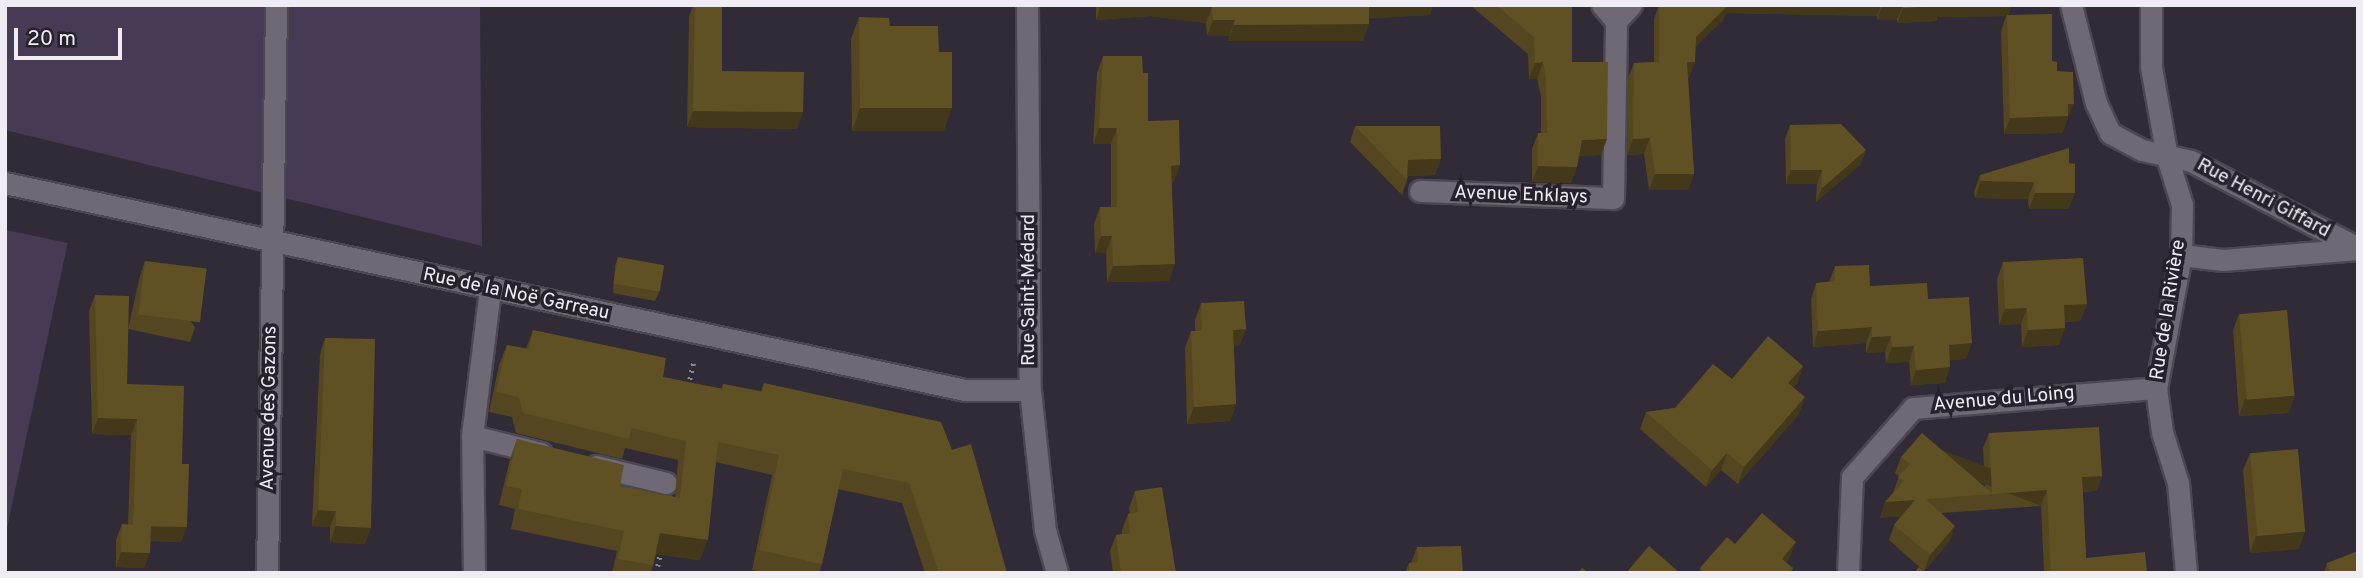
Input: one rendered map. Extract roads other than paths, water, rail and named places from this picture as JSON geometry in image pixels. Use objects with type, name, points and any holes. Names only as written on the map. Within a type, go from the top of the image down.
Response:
[{"type":"street","name":"Avenue des Gazons","points":[[267,573],[276,5]]},
{"type":"street","name":"Rue Saint-Médard","points":[[1027,5],[1030,390],[1045,530],[1057,573]]},
{"type":"street","points":[[1602,5],[1616,21],[1631,5]]},
{"type":"street","points":[[2071,5],[2096,103],[2110,133],[2166,157]]},
{"type":"street","name":"Rue de la Rivière","points":[[2151,5],[2151,67],[2166,157],[2182,205],[2180,255],[2156,388],[2162,432],[2178,483],[2186,573]]},
{"type":"street","name":"Avenue Enklays","points":[[1420,191],[1613,198],[1616,21]]},
{"type":"street","name":"Rue Henri Giffard","points":[[2166,157],[2192,160],[2358,249]]},
{"type":"street","name":"Rue de la Noë Garreau","points":[[5,183],[273,243],[965,390],[1030,390]]},
{"type":"street","name":"Rue Henri Giffard","points":[[2180,255],[2223,260],[2358,249]]},
{"type":"street","points":[[474,573],[472,436],[490,289]]},
{"type":"street","name":"Avenue du Loing","points":[[1848,573],[1852,477],[1913,408],[2156,388]]},
{"type":"street","points":[[472,436],[666,483]]}]
